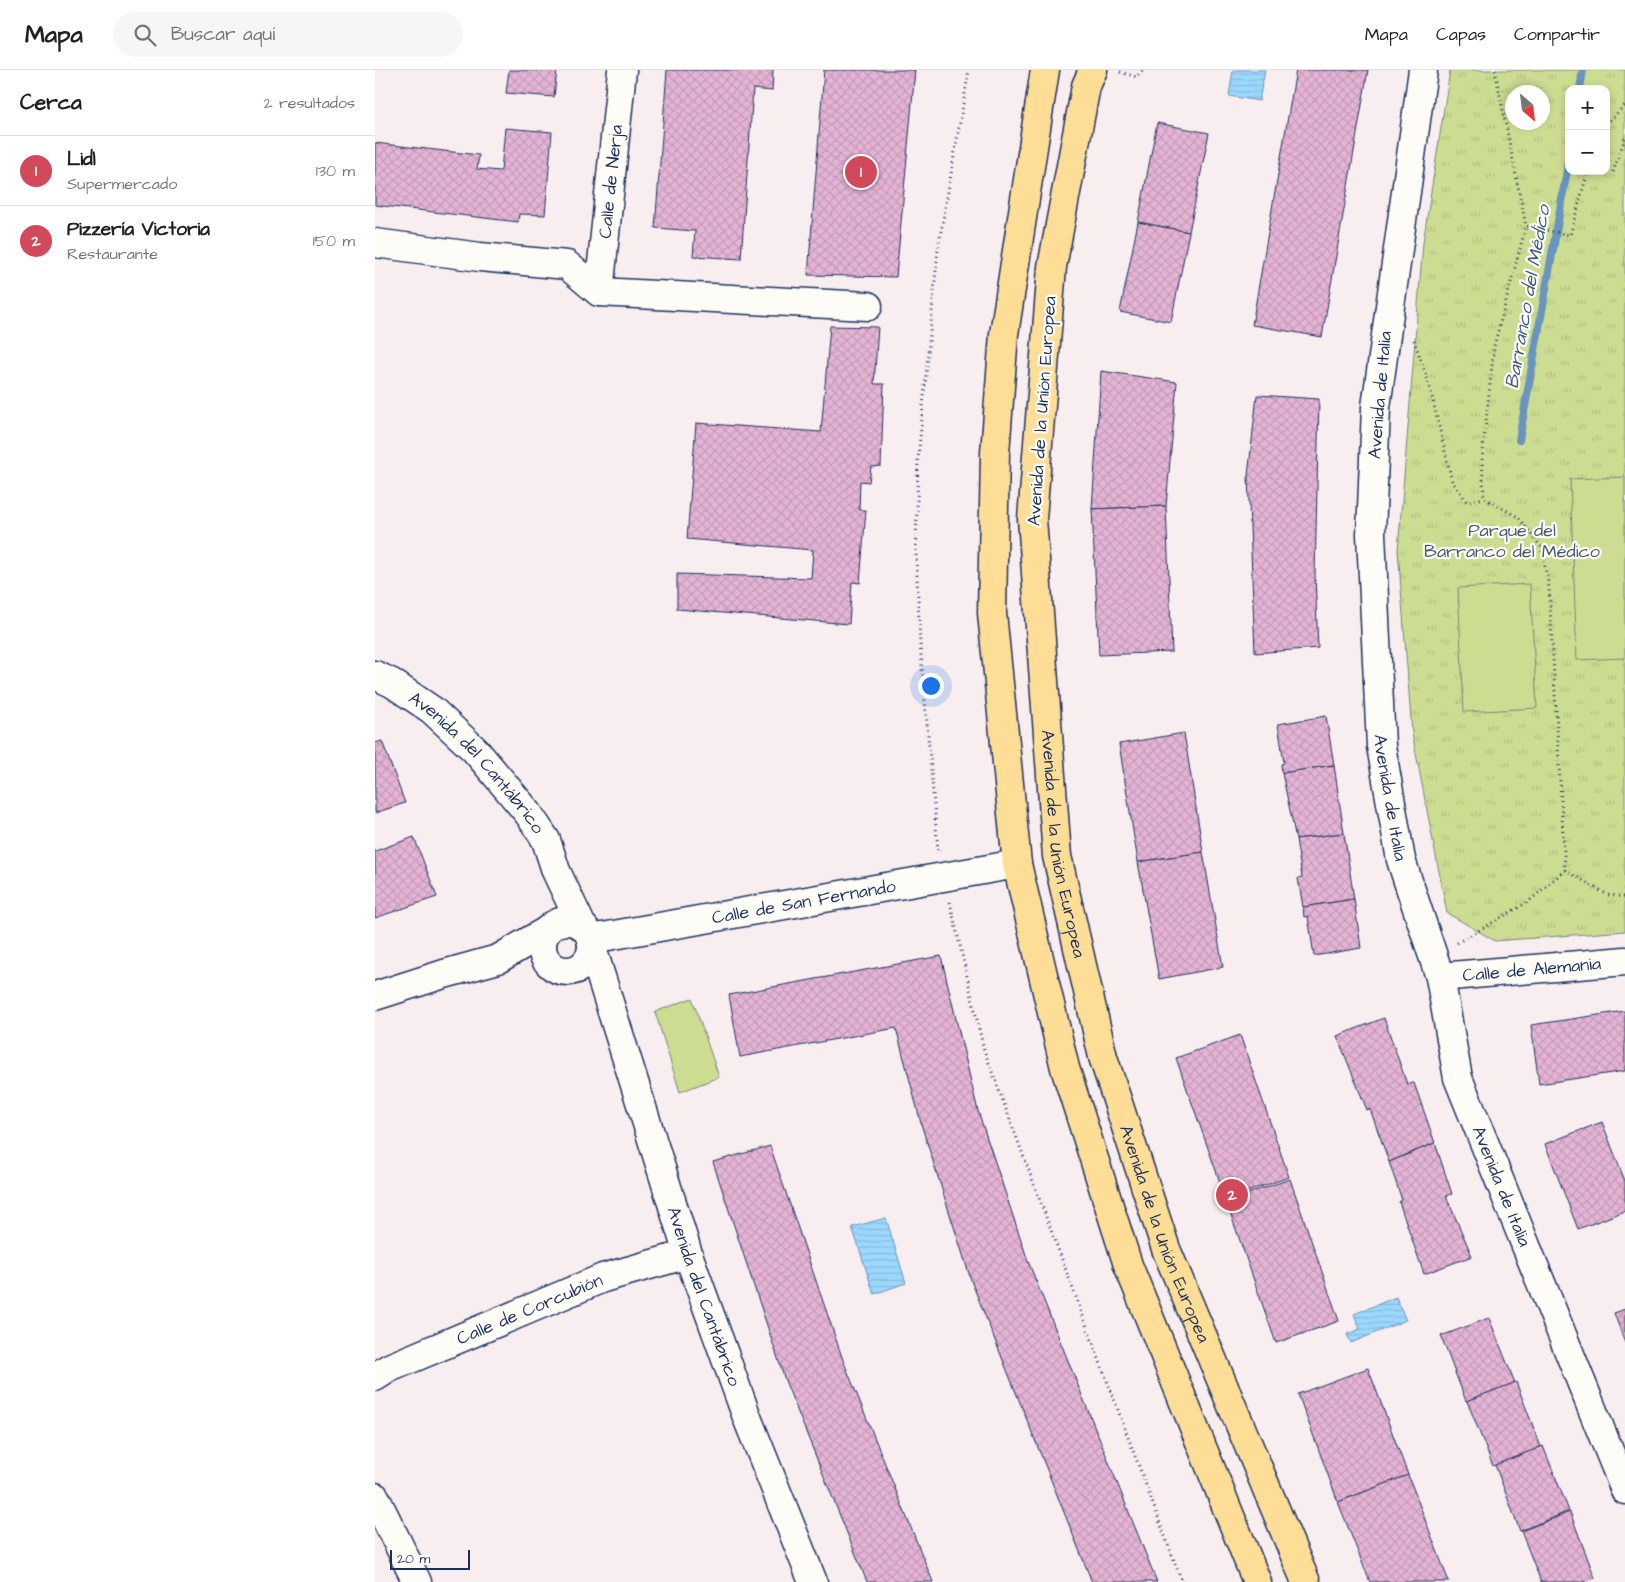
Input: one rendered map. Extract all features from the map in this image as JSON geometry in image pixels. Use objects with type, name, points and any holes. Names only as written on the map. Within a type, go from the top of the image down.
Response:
[{"type":"main road","points":[[1045,70],[1004,334],[995,453],[992,613],[1017,864],[1065,1068],[1128,1265],[1257,1582]]},
{"type":"main road","name":"Avenida de la Unión Europea","points":[[1093,70],[1086,86],[1053,267],[1032,518],[1057,856],[1103,1057],[1166,1249],[1306,1582]]},
{"type":"street","name":"Calle de Nerja","points":[[599,292],[622,70]]},
{"type":"street","name":"Avenida de Italia","points":[[1423,70],[1376,407],[1371,534],[1381,746],[1401,860],[1437,967],[1458,1078],[1625,1490]]},
{"type":"street","points":[[375,243],[480,257],[567,264],[599,292],[868,306]]},
{"type":"street","name":"Avenida del Cantábrico","points":[[375,675],[392,683],[432,710],[475,750],[546,840],[555,870],[588,938],[688,1254],[748,1420],[810,1581]]},
{"type":"street","name":"Calle de San Fernando","points":[[588,938],[1017,864]]},
{"type":"street","name":"Avenida del Cantábrico","points":[[549,929],[557,891],[555,870]]},
{"type":"street","points":[[375,996],[498,959],[565,921],[588,938],[586,962],[581,967],[557,968],[536,960],[498,959]]},
{"type":"street","points":[[549,929],[542,946],[557,968]]},
{"type":"street","name":"Calle de Alemania","points":[[1437,967],[1625,961]]},
{"type":"street","name":"Avenida del Cantábrico","points":[[557,968],[583,980],[611,1006]]},
{"type":"street","name":"Calle de Corcubión","points":[[375,1377],[389,1368],[603,1278],[688,1254]]},
{"type":"street","points":[[375,1497],[417,1582]]},
{"type":"path","points":[[1112,70],[1137,77],[1143,70]]},
{"type":"path","points":[[1484,498],[1482,460],[1495,346],[1526,226],[1495,70]]},
{"type":"path","points":[[1610,120],[1625,105]]},
{"type":"path","points":[[1613,172],[1625,138]]},
{"type":"path","points":[[1526,226],[1570,235],[1587,175]]},
{"type":"path","points":[[1414,339],[1429,384],[1452,481],[1467,502],[1484,498],[1518,517],[1541,547],[1549,586],[1565,870]]},
{"type":"path","points":[[1437,967],[1528,902],[1565,870]]},
{"type":"path","points":[[1565,870],[1608,895],[1625,897]]},
{"type":"green space","name":"Parque del Barranco del Médico","points":[[1450,70],[1625,70],[1625,931],[1495,941],[1447,913],[1412,733],[1398,550],[1423,243]]},
{"type":"green space","points":[[1625,477],[1625,658],[1577,660],[1570,479]]},
{"type":"green space","points":[[1530,584],[1537,708],[1464,712],[1458,588]]},
{"type":"green space","points":[[692,998],[719,1077],[680,1092],[655,1012]]},
{"type":"water","points":[[1233,70],[1265,70],[1259,101],[1229,96]]},
{"type":"water","points":[[886,1218],[906,1283],[874,1294],[852,1227]]},
{"type":"water","points":[[1396,1297],[1406,1320],[1351,1343],[1347,1334],[1360,1329],[1354,1314]]},
{"type":"building","points":[[509,70],[557,70],[554,97],[506,93]]},
{"type":"building","points":[[667,70],[773,70],[772,91],[753,89],[741,259],[693,256],[695,231],[655,228]]},
{"type":"building","points":[[824,70],[915,70],[896,277],[808,275]]},
{"type":"building","points":[[1296,70],[1368,70],[1322,337],[1252,325]]},
{"type":"building","points":[[1157,123],[1209,133],[1189,232],[1138,222]]},
{"type":"building","points":[[505,128],[552,132],[545,215],[519,214],[518,222],[375,205],[375,143],[479,155],[477,169],[501,171]]},
{"type":"building","points":[[1138,222],[1189,232],[1171,322],[1120,312]]},
{"type":"building","points":[[830,326],[878,327],[874,384],[884,384],[881,466],[871,467],[869,482],[860,481],[859,510],[866,510],[860,583],[852,582],[849,624],[677,609],[677,574],[811,578],[813,550],[687,539],[696,423],[821,432]]},
{"type":"building","points":[[1101,371],[1177,382],[1166,506],[1092,509]]},
{"type":"building","points":[[1257,395],[1319,399],[1315,575],[1318,648],[1255,653],[1248,476]]},
{"type":"building","points":[[1166,506],[1172,652],[1099,655],[1092,509]]},
{"type":"building","points":[[1326,716],[1334,765],[1282,773],[1281,764],[1284,763],[1278,724]]},
{"type":"building","points":[[1184,733],[1203,852],[1138,862],[1119,744]]},
{"type":"building","points":[[382,741],[405,803],[375,813],[375,743]]},
{"type":"building","points":[[1334,765],[1344,833],[1296,839],[1282,773]]},
{"type":"building","points":[[1344,833],[1354,899],[1303,907],[1298,878],[1302,877],[1296,839]]},
{"type":"building","points":[[414,837],[437,897],[375,918],[375,851]]},
{"type":"building","points":[[1203,852],[1223,967],[1159,979],[1138,862]]},
{"type":"building","points":[[1354,899],[1361,948],[1314,956],[1308,916],[1304,917],[1303,907]]},
{"type":"building","points":[[941,956],[978,1111],[1028,1261],[1157,1582],[1092,1582],[972,1283],[922,1127],[896,1028],[740,1057],[729,995]]},
{"type":"building","points":[[1625,1011],[1625,1071],[1539,1084],[1531,1025]]},
{"type":"building","points":[[1384,1018],[1407,1084],[1414,1083],[1435,1143],[1389,1162],[1370,1109],[1367,1110],[1337,1036]]},
{"type":"building","points":[[1240,1035],[1289,1177],[1226,1199],[1176,1058]]},
{"type":"building","points":[[1602,1122],[1625,1181],[1625,1211],[1578,1229],[1545,1144]]},
{"type":"building","points":[[1435,1143],[1452,1194],[1446,1196],[1472,1256],[1424,1274],[1399,1202],[1402,1200],[1389,1162]]},
{"type":"building","points":[[770,1146],[843,1360],[933,1582],[867,1582],[786,1383],[713,1162]]},
{"type":"building","points":[[1290,1179],[1339,1321],[1276,1343],[1226,1201]]},
{"type":"building","points":[[1625,1309],[1625,1343],[1614,1313]]},
{"type":"building","points":[[1489,1318],[1515,1383],[1466,1401],[1441,1336]]},
{"type":"building","points":[[1368,1368],[1408,1475],[1338,1502],[1298,1394]]},
{"type":"building","points":[[1516,1382],[1541,1447],[1493,1466],[1467,1401]]},
{"type":"building","points":[[1543,1446],[1569,1511],[1520,1531],[1495,1465]]},
{"type":"building","points":[[1408,1475],[1449,1582],[1370,1582],[1338,1502]]},
{"type":"building","points":[[1570,1512],[1595,1578],[1584,1582],[1541,1582],[1521,1531]]},
{"type":"waterway","name":"Barranco del Médico","points":[[1581,85],[1583,70]]},
{"type":"waterway","name":"Barranco del Médico","points":[[1519,440],[1566,175]]},
{"type":"place","name":"Lidl","points":[[861,172]]},
{"type":"place","name":"Pizzería Victoria","points":[[1232,1195]]}]
